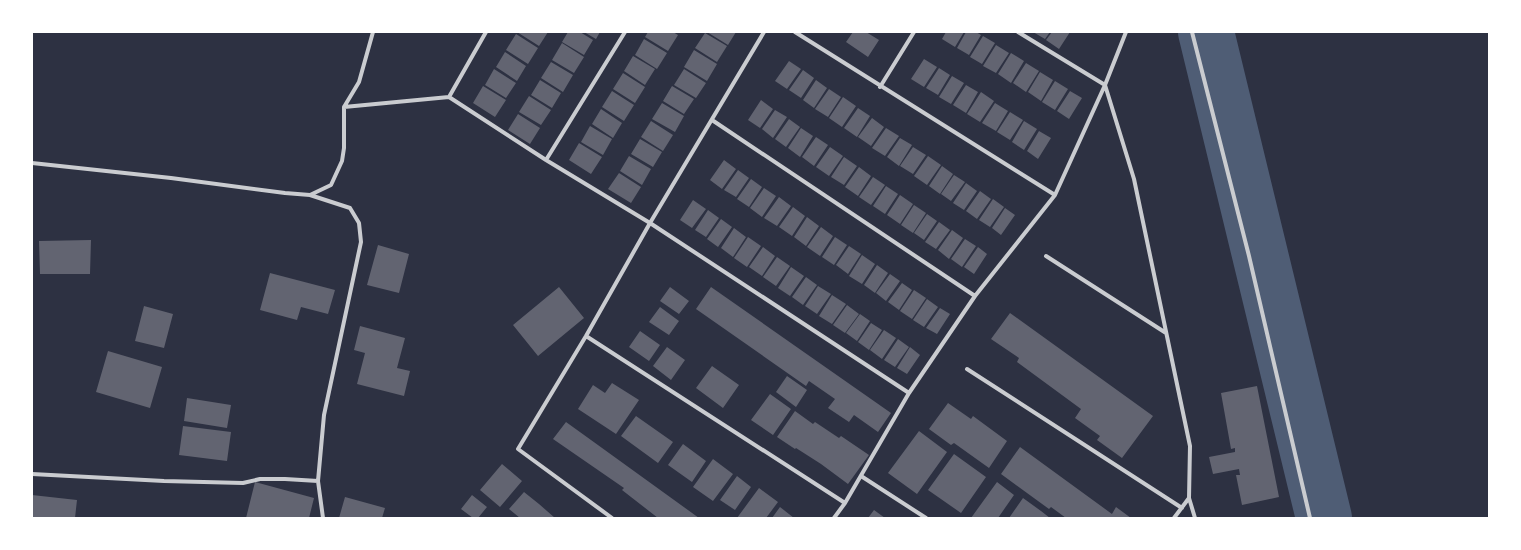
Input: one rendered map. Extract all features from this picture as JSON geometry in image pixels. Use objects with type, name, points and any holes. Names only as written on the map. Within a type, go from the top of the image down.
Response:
[{"type":"street","points":[[310,195],[331,185],[342,161],[344,148],[344,107],[359,82],[373,32]]},
{"type":"street","points":[[449,97],[486,32]]},
{"type":"street","points":[[546,160],[625,32]]},
{"type":"street","points":[[612,518],[518,450],[586,336],[650,223],[764,32]]},
{"type":"street","points":[[795,32],[880,87],[1055,195]]},
{"type":"street","points":[[880,87],[914,32]]},
{"type":"street","points":[[1018,32],[1105,85],[1134,179],[1190,446],[1189,498],[1195,518]]},
{"type":"street","points":[[834,518],[845,503],[909,394],[975,296],[1055,195],[1105,85],[1126,32]]},
{"type":"street","points":[[1192,32],[1249,256],[1310,518]]},
{"type":"street","points":[[344,107],[449,97],[546,160],[650,223],[909,394]]},
{"type":"street","points":[[712,120],[975,296]]},
{"type":"street","points":[[32,163],[310,195],[350,208],[359,223],[361,242],[324,415],[318,481],[323,518]]},
{"type":"street","points":[[1046,256],[1166,333]]},
{"type":"street","points":[[586,336],[845,503]]},
{"type":"street","points":[[967,369],[1182,508]]},
{"type":"street","points":[[32,474],[172,482],[243,483],[260,479],[318,481]]},
{"type":"street","points":[[861,476],[926,518]]},
{"type":"street","points":[[1174,518],[1189,498]]},
{"type":"building","points":[[517,32],[548,32],[539,46]]},
{"type":"building","points":[[568,32],[580,32],[593,40],[584,55],[562,42]]},
{"type":"building","points":[[584,32],[600,32],[596,39]]},
{"type":"building","points":[[648,32],[673,32],[678,35],[668,51],[645,37]]},
{"type":"building","points":[[707,32],[736,32],[728,45]]},
{"type":"building","points":[[853,32],[866,32],[879,40],[868,57],[846,42]]},
{"type":"building","points":[[946,32],[964,32],[955,47],[942,39]]},
{"type":"building","points":[[966,32],[976,32],[981,35],[969,55],[957,48]]},
{"type":"building","points":[[1033,32],[1050,32],[1045,39]]},
{"type":"building","points":[[1052,32],[1070,32],[1059,49],[1046,40]]},
{"type":"building","points":[[705,33],[727,46],[717,62],[695,48]]},
{"type":"building","points":[[516,34],[538,48],[528,64],[506,50]]},
{"type":"building","points":[[983,36],[995,43],[982,64],[970,57]]},
{"type":"building","points":[[644,39],[667,53],[657,69],[635,55]]},
{"type":"building","points":[[562,43],[584,57],[574,73],[552,60]]},
{"type":"building","points":[[996,45],[1009,53],[996,73],[983,66]]},
{"type":"building","points":[[694,50],[717,64],[707,81],[684,67]]},
{"type":"building","points":[[505,52],[526,66],[517,81],[496,67]]},
{"type":"building","points":[[1011,53],[1024,61],[1011,83],[998,74]]},
{"type":"building","points":[[633,56],[655,69],[645,85],[624,71]]},
{"type":"building","points":[[924,59],[937,67],[924,87],[911,79]]},
{"type":"building","points":[[789,61],[801,69],[787,89],[775,81]]},
{"type":"building","points":[[551,62],[573,75],[563,92],[541,78]]},
{"type":"building","points":[[1026,63],[1039,71],[1026,92],[1013,83]]},
{"type":"building","points":[[939,68],[950,75],[938,95],[926,88]]},
{"type":"building","points":[[494,69],[516,83],[506,98],[485,85]]},
{"type":"building","points":[[684,69],[706,83],[696,98],[674,85]]},
{"type":"building","points":[[803,70],[814,78],[801,98],[789,90]]},
{"type":"building","points":[[1040,72],[1053,80],[1041,101],[1028,92]]},
{"type":"building","points":[[623,73],[645,87],[635,103],[613,89]]},
{"type":"building","points":[[952,76],[964,83],[951,104],[939,97]]},
{"type":"building","points":[[540,80],[561,93],[552,108],[531,95]]},
{"type":"building","points":[[816,80],[827,88],[814,108],[803,100]]},
{"type":"building","points":[[1055,81],[1068,89],[1055,110],[1042,102]]},
{"type":"building","points":[[966,85],[978,92],[966,113],[953,105]]},
{"type":"building","points":[[483,86],[506,100],[495,117],[473,103]]},
{"type":"building","points":[[672,86],[694,99],[684,114],[663,101]]},
{"type":"building","points":[[829,89],[841,97],[828,117],[815,109]]},
{"type":"building","points":[[612,91],[634,105],[624,121],[602,107]]},
{"type":"building","points":[[1070,91],[1082,98],[1069,119],[1057,111]]},
{"type":"building","points":[[981,92],[994,101],[980,122],[967,114]]},
{"type":"building","points":[[529,96],[551,110],[541,125],[519,112]]},
{"type":"building","points":[[843,97],[856,106],[842,127],[829,118]]},
{"type":"building","points":[[761,100],[773,109],[760,128],[748,120]]},
{"type":"building","points":[[662,103],[684,116],[675,132],[652,119]]},
{"type":"building","points":[[995,103],[1008,111],[996,131],[982,123]]},
{"type":"building","points":[[858,108],[870,116],[857,137],[844,128]]},
{"type":"building","points":[[601,109],[622,123],[613,138],[592,124]]},
{"type":"building","points":[[775,110],[787,117],[773,138],[762,129]]},
{"type":"building","points":[[1010,112],[1023,120],[1010,140],[997,132]]},
{"type":"building","points":[[518,114],[540,128],[530,144],[508,130]]},
{"type":"building","points":[[872,118],[884,127],[871,146],[858,137]]},
{"type":"building","points":[[789,119],[800,127],[786,147],[775,139]]},
{"type":"building","points":[[651,121],[673,135],[663,151],[641,137]]},
{"type":"building","points":[[1024,121],[1037,129],[1024,150],[1012,142]]},
{"type":"building","points":[[590,126],[612,139],[603,155],[581,142]]},
{"type":"building","points":[[801,128],[813,136],[800,157],[788,148]]},
{"type":"building","points":[[886,128],[899,136],[885,156],[872,148]]},
{"type":"building","points":[[1039,131],[1051,138],[1038,159],[1027,151]]},
{"type":"building","points":[[816,137],[828,145],[814,166],[802,157]]},
{"type":"building","points":[[900,138],[912,145],[899,166],[887,157]]},
{"type":"building","points":[[640,139],[662,152],[653,167],[631,154]]},
{"type":"building","points":[[579,143],[602,157],[591,174],[569,160]]},
{"type":"building","points":[[830,147],[843,156],[829,176],[816,167]]},
{"type":"building","points":[[913,147],[926,155],[913,174],[900,166]]},
{"type":"building","points":[[629,156],[651,169],[642,185],[620,171]]},
{"type":"building","points":[[928,156],[941,165],[927,185],[914,176]]},
{"type":"building","points":[[844,157],[857,166],[844,185],[831,177]]},
{"type":"building","points":[[724,160],[736,169],[722,189],[710,180]]},
{"type":"building","points":[[942,166],[953,174],[940,194],[929,186]]},
{"type":"building","points":[[859,167],[871,176],[858,196],[845,187]]},
{"type":"building","points":[[738,170],[749,178],[736,197],[724,190]]},
{"type":"building","points":[[619,173],[641,187],[631,203],[608,189]]},
{"type":"building","points":[[954,175],[965,182],[951,201],[941,194]]},
{"type":"building","points":[[873,177],[885,185],[871,205],[859,197]]},
{"type":"building","points":[[751,179],[762,187],[749,207],[737,199]]},
{"type":"building","points":[[966,183],[977,191],[964,210],[953,203]]},
{"type":"building","points":[[886,186],[898,194],[885,214],[873,206]]},
{"type":"building","points":[[764,188],[776,196],[762,217],[750,208]]},
{"type":"building","points":[[980,191],[991,199],[977,219],[966,211]]},
{"type":"building","points":[[900,195],[913,204],[900,224],[887,215]]},
{"type":"building","points":[[779,197],[791,206],[777,226],[764,218]]},
{"type":"building","points":[[993,199],[1004,207],[990,227],[979,220]]},
{"type":"building","points":[[693,200],[706,209],[692,228],[680,220]]},
{"type":"building","points":[[914,205],[926,213],[913,233],[901,225]]},
{"type":"building","points":[[793,207],[805,216],[792,236],[779,227]]},
{"type":"building","points":[[1005,208],[1015,215],[1001,235],[992,228]]},
{"type":"building","points":[[708,210],[719,218],[706,237],[695,230]]},
{"type":"building","points":[[927,214],[937,221],[924,240],[914,233]]},
{"type":"building","points":[[807,217],[819,226],[806,246],[794,237]]},
{"type":"building","points":[[721,219],[732,227],[718,247],[707,239]]},
{"type":"building","points":[[939,222],[950,230],[936,249],[925,242]]},
{"type":"building","points":[[821,227],[833,236],[820,256],[807,247]]},
{"type":"building","points":[[734,228],[746,237],[733,257],[721,248]]},
{"type":"building","points":[[952,230],[963,238],[949,259],[938,250]]},
{"type":"building","points":[[748,237],[761,246],[747,267],[734,258]]},
{"type":"building","points":[[835,237],[847,245],[834,265],[822,257]]},
{"type":"building","points":[[965,239],[976,246],[962,267],[951,259]]},
{"type":"building","points":[[91,240],[90,274],[40,274],[39,241]]},
{"type":"building","points":[[378,245],[409,254],[399,293],[367,285]]},
{"type":"building","points":[[849,246],[861,254],[848,274],[836,265]]},
{"type":"building","points":[[763,247],[775,256],[762,276],[749,267]]},
{"type":"building","points":[[978,247],[987,254],[974,274],[964,267]]},
{"type":"building","points":[[862,255],[875,264],[862,284],[849,276]]},
{"type":"building","points":[[777,257],[790,266],[776,286],[763,277]]},
{"type":"building","points":[[877,265],[888,273],[875,293],[864,285]]},
{"type":"building","points":[[791,267],[804,276],[790,296],[778,288]]},
{"type":"building","points":[[270,273],[335,290],[328,314],[301,307],[297,320],[260,310]]},
{"type":"building","points":[[890,274],[900,281],[886,301],[876,293]]},
{"type":"building","points":[[806,277],[817,285],[803,305],[792,297]]},
{"type":"building","points":[[902,283],[912,290],[899,310],[888,302]]},
{"type":"building","points":[[818,286],[831,294],[817,314],[805,306]]},
{"type":"building","points":[[559,287],[584,318],[538,356],[513,325]]},
{"type":"building","points":[[670,287],[689,301],[679,314],[660,301]]},
{"type":"building","points":[[711,287],[891,413],[878,432],[854,415],[849,422],[828,408],[835,399],[809,381],[806,386],[696,309]]},
{"type":"building","points":[[914,290],[926,298],[912,319],[900,311]]},
{"type":"building","points":[[832,295],[846,304],[832,324],[819,316]]},
{"type":"building","points":[[927,299],[938,307],[924,327],[913,320]]},
{"type":"building","points":[[847,305],[859,314],[845,333],[833,325]]},
{"type":"building","points":[[144,306],[173,314],[164,348],[135,341]]},
{"type":"building","points":[[660,307],[679,321],[669,335],[649,322]]},
{"type":"building","points":[[940,308],[950,314],[937,334],[926,328]]},
{"type":"building","points":[[1010,313],[1153,416],[1122,458],[1097,440],[1100,436],[1075,418],[1081,409],[1017,362],[1019,358],[991,339]]},
{"type":"building","points":[[860,314],[870,321],[857,341],[846,333]]},
{"type":"building","points":[[871,323],[882,330],[869,350],[858,342]]},
{"type":"building","points":[[360,326],[405,338],[397,368],[410,371],[404,396],[357,384],[365,353],[354,350]]},
{"type":"building","points":[[884,330],[896,338],[882,359],[870,350]]},
{"type":"building","points":[[640,331],[660,345],[649,361],[629,347]]},
{"type":"building","points":[[898,339],[909,347],[895,367],[884,360]]},
{"type":"building","points":[[667,347],[685,360],[671,380],[653,366]]},
{"type":"building","points":[[910,347],[920,355],[907,374],[897,368]]},
{"type":"building","points":[[108,351],[162,367],[150,408],[96,392]]},
{"type":"building","points":[[712,366],[739,385],[723,408],[696,388]]},
{"type":"building","points":[[787,376],[807,390],[796,407],[776,392]]},
{"type":"building","points":[[612,383],[639,400],[616,434],[578,409],[593,385],[605,393]]},
{"type":"building","points":[[1257,386],[1279,497],[1242,505],[1236,475],[1240,475],[1239,469],[1213,474],[1209,457],[1235,452],[1235,448],[1231,449],[1221,393]]},
{"type":"building","points":[[770,394],[791,409],[773,435],[751,420]]},
{"type":"building","points":[[187,398],[231,405],[227,428],[184,421]]},
{"type":"building","points":[[948,403],[971,419],[973,416],[1007,441],[989,468],[954,443],[951,445],[929,429]]},
{"type":"building","points":[[795,411],[813,424],[815,422],[839,438],[841,436],[869,455],[848,484],[821,464],[777,437]]},
{"type":"building","points":[[636,416],[673,442],[658,463],[621,436]]},
{"type":"building","points":[[566,422],[699,518],[658,518],[622,490],[624,488],[553,439]]},
{"type":"building","points":[[183,426],[231,432],[227,461],[179,455]]},
{"type":"building","points":[[919,431],[947,452],[917,494],[888,473]]},
{"type":"building","points":[[683,444],[706,461],[692,482],[668,465]]},
{"type":"building","points":[[1020,447],[1112,514],[1116,507],[1131,518],[1066,518],[1051,507],[1049,509],[1001,474]]},
{"type":"building","points":[[954,454],[986,477],[961,513],[928,490]]},
{"type":"building","points":[[713,459],[733,474],[713,501],[693,487]]},
{"type":"building","points":[[502,464],[522,481],[500,507],[480,490]]},
{"type":"building","points":[[737,476],[751,487],[735,510],[720,500]]},
{"type":"building","points":[[255,482],[314,498],[309,518],[246,518]]},
{"type":"building","points":[[997,482],[1014,495],[998,518],[971,518]]},
{"type":"building","points":[[759,488],[778,502],[766,518],[737,518]]},
{"type":"building","points":[[524,492],[555,518],[520,518],[509,509]]},
{"type":"building","points":[[32,495],[77,500],[75,518],[32,518]]},
{"type":"building","points":[[472,495],[487,507],[478,518],[473,518],[461,509]]},
{"type":"building","points":[[345,497],[385,508],[382,518],[339,518]]},
{"type":"building","points":[[1023,498],[1041,511],[1050,518],[1009,518]]},
{"type":"building","points":[[780,507],[794,518],[772,518]]},
{"type":"building","points":[[874,510],[885,518],[868,518]]},
{"type":"waterway","points":[[1206,32],[1324,518]]}]
